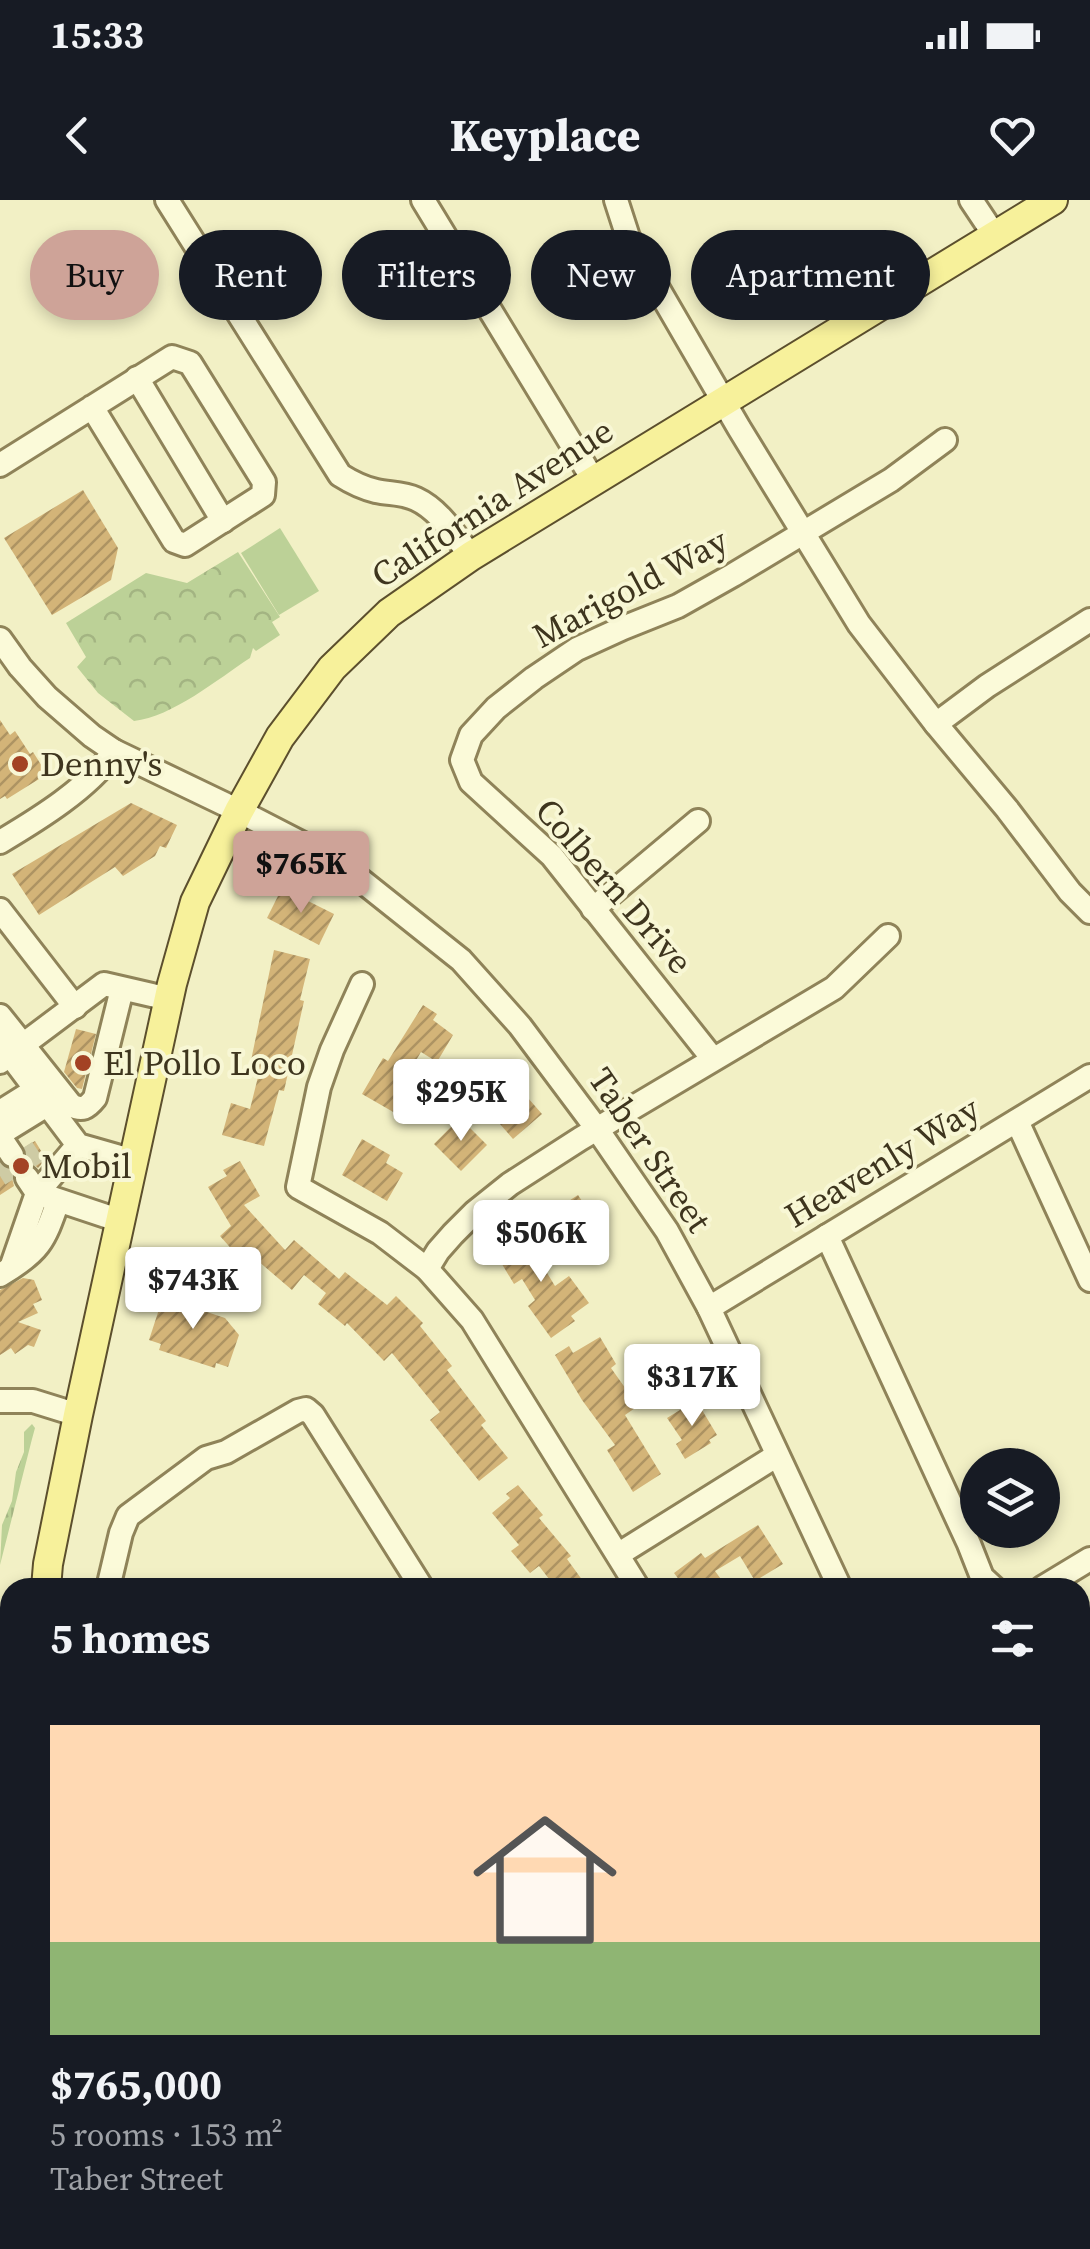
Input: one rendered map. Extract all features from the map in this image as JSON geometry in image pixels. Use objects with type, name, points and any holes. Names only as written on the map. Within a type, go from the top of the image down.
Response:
[{"type":"main road","name":"California Avenue","points":[[47,1576],[169,999],[195,902],[238,811],[280,737],[332,668],[388,613],[471,556],[1053,200]]},
{"type":"street","points":[[167,200],[340,476],[367,488],[416,499],[434,510],[471,556]]},
{"type":"street","points":[[422,200],[594,480]]},
{"type":"street","points":[[616,200],[628,236],[859,624],[1070,892],[1090,912]]},
{"type":"street","points":[[971,200],[995,236]]},
{"type":"street","points":[[0,466],[172,357],[190,363],[264,482],[264,495],[185,545],[174,542],[92,408]]},
{"type":"street","points":[[137,378],[223,522]]},
{"type":"street","name":"Marigold Way","points":[[462,760],[471,735],[496,708],[577,649],[678,606],[892,480],[945,440]]},
{"type":"street","points":[[936,724],[1090,620]]},
{"type":"street","name":"Taber Street","points":[[0,639],[20,668],[47,696],[114,751],[338,862],[461,960],[520,1026],[666,1231],[709,1308],[835,1578]]},
{"type":"street","points":[[0,842],[42,817],[104,766],[114,751]]},
{"type":"street","name":"Colbern Drive","points":[[462,760],[471,782],[552,856],[713,1059]]},
{"type":"street","points":[[594,909],[698,821]]},
{"type":"street","points":[[1070,892],[1090,878]]},
{"type":"street","points":[[0,910],[74,1007]]},
{"type":"street","points":[[427,1269],[438,1251],[475,1212],[510,1184],[834,988],[888,936]]},
{"type":"street","points":[[8,1051],[104,984],[169,999]]},
{"type":"street","points":[[362,984],[319,1087],[298,1186],[380,1233],[427,1269],[472,1320],[632,1578]]},
{"type":"street","points":[[8,1051],[70,1106],[88,1107],[95,1098],[122,989]]},
{"type":"street","points":[[0,1016],[8,1051],[78,1146],[134,1161]]},
{"type":"street","name":"Heavenly Way","points":[[709,1308],[1090,1076]]},
{"type":"street","points":[[0,1102],[38,1093]]},
{"type":"street","points":[[5,1139],[38,1093]]},
{"type":"street","points":[[1017,1121],[1090,1280]]},
{"type":"street","points":[[5,1272],[43,1189],[78,1146]]},
{"type":"street","points":[[43,1189],[122,1221]]},
{"type":"street","points":[[5,1272],[50,1256],[64,1224],[43,1189]]},
{"type":"street","points":[[826,1236],[983,1578]]},
{"type":"street","points":[[0,1401],[33,1401],[78,1415]]},
{"type":"street","points":[[110,1578],[128,1516],[206,1458],[226,1452],[306,1409],[314,1415],[416,1578]]},
{"type":"street","points":[[619,1554],[776,1456]]},
{"type":"street","points":[[1058,1578],[1090,1558]]},
{"type":"green space","points":[[280,528],[319,591],[279,615],[241,553]]},
{"type":"green space","points":[[238,552],[280,617],[272,622],[280,635],[256,651],[253,648],[250,658],[194,696],[149,718],[134,721],[98,693],[77,667],[86,657],[66,623],[146,573],[187,583]]},
{"type":"green space","points":[[32,1424],[35,1428],[0,1565],[2,1525],[24,1452],[24,1432]]},
{"type":"building","points":[[83,490],[118,548],[111,580],[52,615],[4,538]]},
{"type":"building","name":"Denny's","points":[[0,720],[10,735],[15,731],[47,774],[7,799],[0,799]]},
{"type":"building","points":[[131,803],[177,825],[166,848],[160,846],[155,856],[123,876],[115,867],[39,915],[12,874]]},
{"type":"building","points":[[282,888],[334,914],[319,945],[267,918]]},
{"type":"building","points":[[274,950],[310,959],[284,1091],[279,1090],[264,1146],[222,1135],[231,1103],[250,1109],[258,1077],[248,1075]]},
{"type":"building","points":[[423,1005],[437,1014],[433,1020],[453,1035],[437,1062],[421,1052],[403,1082],[417,1090],[409,1104],[402,1100],[395,1113],[362,1094],[383,1058],[388,1061]]},
{"type":"building","points":[[76,1029],[96,1034],[82,1089],[64,1072]]},
{"type":"building","points":[[507,1074],[542,1114],[513,1139],[478,1099]]},
{"type":"building","points":[[460,1118],[487,1145],[461,1171],[434,1144]]},
{"type":"building","points":[[362,1139],[390,1155],[386,1163],[403,1173],[387,1201],[342,1175]]},
{"type":"building","points":[[35,1141],[46,1159],[38,1168],[24,1164],[25,1147]]},
{"type":"building","points":[[240,1161],[260,1196],[244,1205],[285,1250],[294,1240],[339,1279],[345,1272],[387,1305],[396,1296],[423,1323],[420,1326],[452,1366],[447,1370],[486,1421],[481,1425],[508,1458],[479,1481],[430,1420],[440,1412],[392,1353],[384,1361],[347,1323],[345,1326],[318,1304],[326,1293],[304,1275],[292,1290],[251,1255],[243,1262],[220,1236],[231,1226],[208,1187],[227,1176],[223,1170]]},
{"type":"building","points":[[0,1164],[15,1169],[14,1186],[0,1195]]},
{"type":"building","points":[[578,1195],[601,1230],[572,1248],[550,1213]]},
{"type":"building","points":[[530,1230],[540,1246],[533,1250],[555,1286],[569,1276],[589,1303],[571,1316],[575,1321],[551,1338],[528,1306],[535,1300],[522,1279],[514,1284],[494,1251]]},
{"type":"building","points":[[23,1278],[34,1280],[42,1300],[33,1304],[38,1313],[18,1322],[41,1330],[34,1347],[28,1345],[15,1354],[11,1348],[0,1355],[0,1290]]},
{"type":"building","points":[[165,1291],[209,1306],[207,1312],[225,1318],[239,1335],[228,1367],[216,1363],[215,1368],[159,1350],[161,1344],[149,1340]]},
{"type":"building","points":[[600,1337],[616,1364],[611,1368],[638,1406],[625,1415],[661,1474],[633,1492],[607,1450],[615,1445],[555,1355],[569,1346],[573,1353]]},
{"type":"building","points":[[696,1400],[717,1435],[685,1459],[676,1444],[682,1440],[667,1418]]},
{"type":"building","points":[[518,1485],[571,1556],[567,1559],[581,1578],[548,1578],[539,1566],[530,1573],[511,1551],[519,1545],[492,1513],[510,1498],[506,1494]]},
{"type":"building","points":[[758,1525],[783,1564],[760,1578],[753,1578],[740,1556],[715,1571],[720,1578],[678,1578],[674,1573],[701,1553],[705,1558]]},
{"type":"tunnel","points":[[23,1148],[39,1172]]},
{"type":"tunnel","points":[[3,1160],[18,1184]]},
{"type":"place","name":"Denny's","points":[[20,764]]},
{"type":"place","name":"El Pollo Loco","points":[[83,1063]]},
{"type":"place","name":"Mobil","points":[[21,1166]]}]
